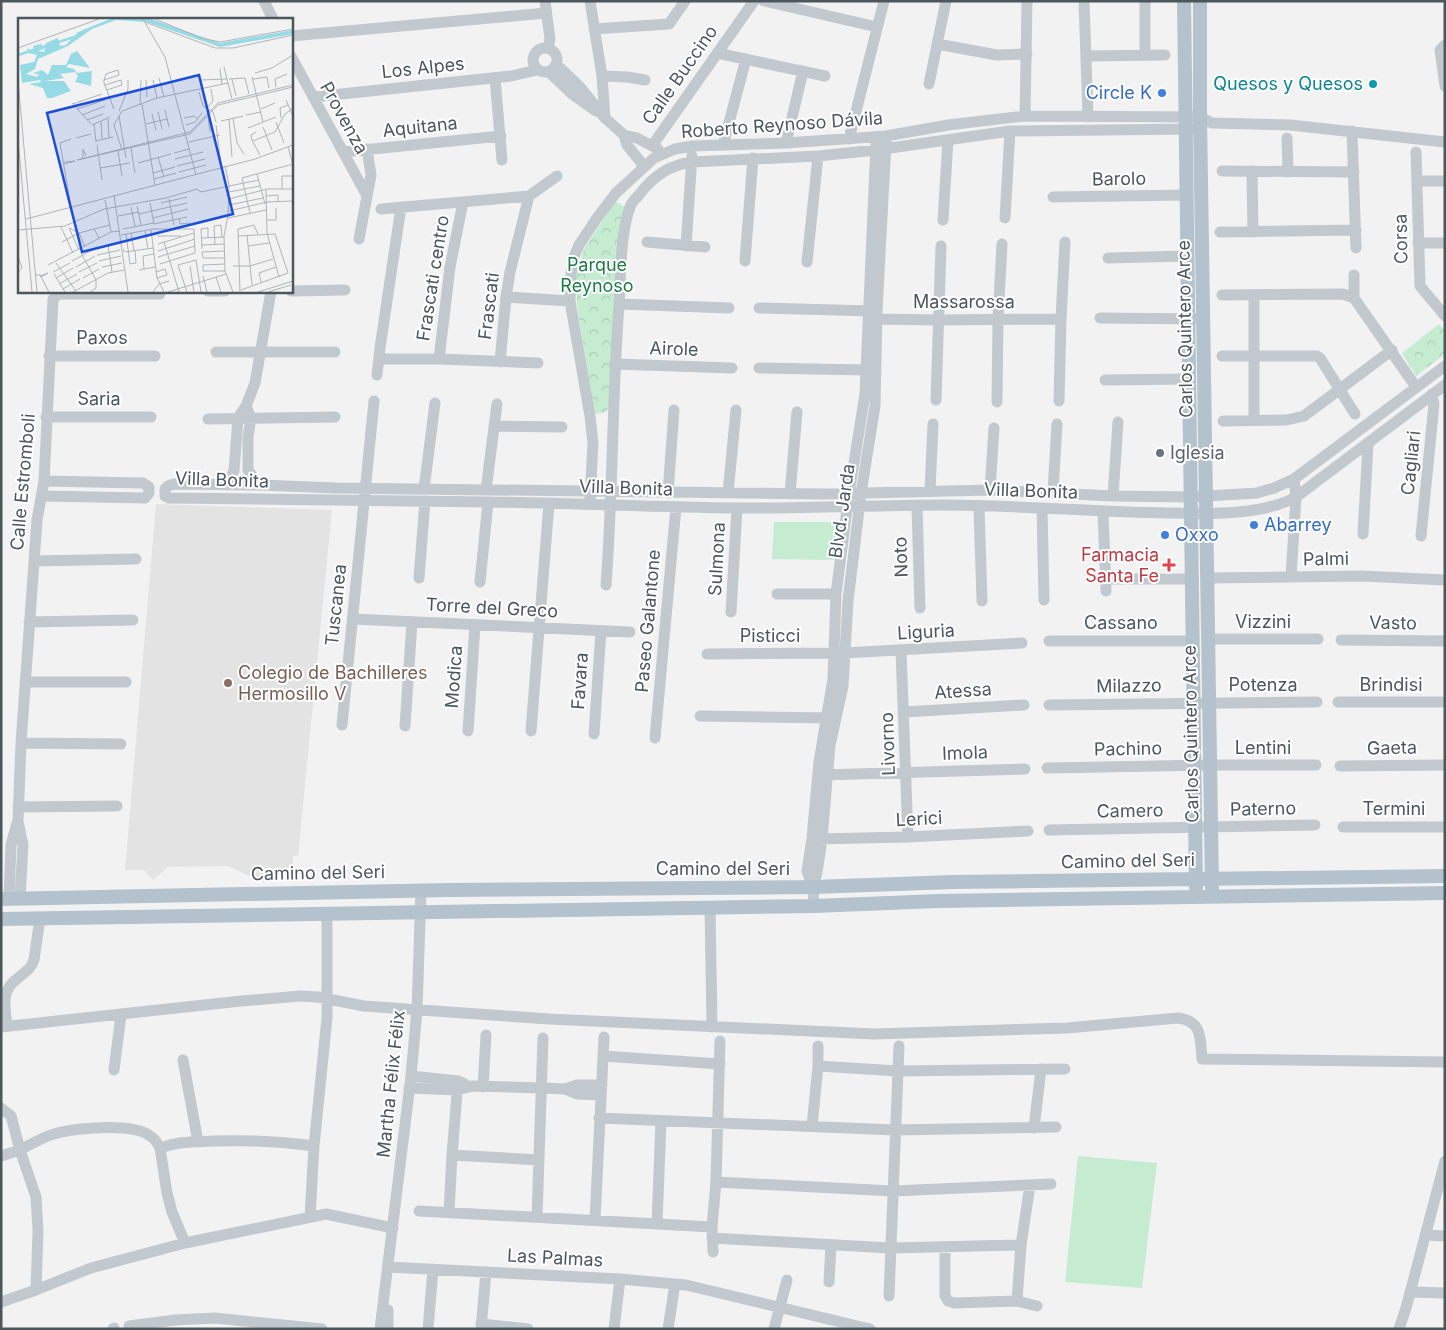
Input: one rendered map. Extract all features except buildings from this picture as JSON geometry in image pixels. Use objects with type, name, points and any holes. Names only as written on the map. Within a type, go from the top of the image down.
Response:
[{"type":"main road","name":"Carlos Quintero Arce","points":[[1184,1],[1196,896]]},
{"type":"main road","name":"Carlos Quintero Arce","points":[[1200,1],[1204,123],[1206,497],[1213,896]]},
{"type":"main road","name":"Camino del Seri","points":[[10,899],[422,890],[813,887],[954,882],[1445,876]]},
{"type":"main road","points":[[938,901],[954,882]]},
{"type":"main road","name":"Camino del Seri","points":[[3,919],[814,906],[938,901],[1445,893]]},
{"type":"street","points":[[264,1],[272,18]]},
{"type":"street","points":[[590,1],[602,76],[605,118]]},
{"type":"street","points":[[594,28],[669,24],[685,1]]},
{"type":"street","name":"Calle Buccino","points":[[652,146],[754,1]]},
{"type":"street","points":[[764,1],[877,27]]},
{"type":"street","points":[[849,138],[884,1]]},
{"type":"street","points":[[929,84],[946,1]]},
{"type":"street","points":[[1025,112],[1027,1]]},
{"type":"street","points":[[1084,1],[1088,117]]},
{"type":"street","points":[[1145,1],[1145,55]]},
{"type":"street","points":[[292,36],[546,7],[550,39],[548,48]]},
{"type":"street","points":[[936,44],[997,55],[1027,54]]},
{"type":"street","points":[[1443,46],[1440,50],[1445,86]]},
{"type":"street","points":[[548,48],[556,55],[553,69],[542,73],[537,70],[532,61],[535,52],[548,48]]},
{"type":"street","points":[[717,53],[825,76]]},
{"type":"street","points":[[1086,56],[1165,55]]},
{"type":"street","name":"Provenza","points":[[292,58],[367,196]]},
{"type":"street","points":[[723,145],[746,59]]},
{"type":"street","points":[[553,69],[580,87],[605,118],[624,135],[637,138],[664,153]]},
{"type":"street","name":"Los Alpes","points":[[312,97],[495,78],[537,70]]},
{"type":"street","points":[[786,143],[803,71]]},
{"type":"street","points":[[602,76],[645,80]]},
{"type":"street","points":[[495,78],[502,160]]},
{"type":"street","name":"Roberto Reynoso Dávila","points":[[590,504],[593,443],[570,300],[570,273],[579,245],[616,193],[644,166],[664,153],[693,146],[881,137],[1025,112],[1186,124]]},
{"type":"street","name":"Roberto Reynoso Dávila","points":[[606,585],[611,516],[614,364],[624,304],[625,232],[630,206],[642,191],[665,170],[680,163],[691,166],[753,158],[818,156],[1010,132],[1204,123],[1290,125],[1445,142]]},
{"type":"street","points":[[1352,131],[1356,248]]},
{"type":"street","points":[[1004,218],[1010,132]]},
{"type":"street","points":[[624,135],[627,145],[644,166]]},
{"type":"street","name":"Aquitana","points":[[343,152],[500,136]]},
{"type":"street","name":"Blvd. Jarda","points":[[814,906],[813,887],[817,873],[817,839],[833,679],[848,601],[859,507],[875,406],[873,315],[881,137]]},
{"type":"street","points":[[1287,138],[1288,172]]},
{"type":"street","points":[[943,220],[948,140]]},
{"type":"street","points":[[686,246],[693,146]]},
{"type":"street","points":[[359,239],[371,175],[367,150]]},
{"type":"street","name":"Corsa","points":[[1416,152],[1420,286],[1445,316]]},
{"type":"street","points":[[807,262],[818,156]]},
{"type":"street","points":[[746,261],[753,158]]},
{"type":"street","points":[[1222,171],[1354,172]]},
{"type":"street","points":[[1252,171],[1253,232]]},
{"type":"street","points":[[382,209],[529,196],[557,176]]},
{"type":"street","points":[[1417,181],[1445,181]]},
{"type":"street","points":[[616,193],[630,206]]},
{"type":"street","name":"Barolo","points":[[1053,198],[1186,195]]},
{"type":"street","name":"Frascati","points":[[379,359],[500,362],[510,272],[529,196]]},
{"type":"street","name":"Frascati centro","points":[[438,359],[450,267],[463,202]]},
{"type":"street","points":[[377,375],[401,206]]},
{"type":"street","points":[[1220,232],[1356,230]]},
{"type":"street","points":[[647,242],[705,247]]},
{"type":"street","points":[[1059,401],[1060,319],[1065,242]]},
{"type":"street","points":[[1418,243],[1445,243]]},
{"type":"street","points":[[997,402],[998,319],[1002,244]]},
{"type":"street","points":[[936,400],[941,246]]},
{"type":"street","points":[[1108,258],[1187,256]]},
{"type":"street","points":[[1354,275],[1354,298]]},
{"type":"street","points":[[292,291],[345,290]]},
{"type":"street","points":[[227,485],[241,456],[242,436],[238,418],[246,406],[255,382],[271,292]]},
{"type":"street","name":"Calle Estromboli","points":[[10,899],[17,845],[29,622],[44,480],[52,299],[58,294],[160,294]]},
{"type":"street","points":[[1222,295],[1344,294],[1354,298],[1416,387]]},
{"type":"street","points":[[1254,295],[1254,420]]},
{"type":"street","points":[[506,297],[570,300]]},
{"type":"street","points":[[624,304],[729,308]]},
{"type":"street","name":"Massarossa","points":[[759,308],[938,320],[1060,319]]},
{"type":"street","name":"Blvd. Jarda","points":[[838,653],[836,594],[847,507],[863,409],[862,370],[873,315]]},
{"type":"street","points":[[1100,318],[1204,319]]},
{"type":"street","points":[[1223,420],[1286,420],[1304,416],[1392,350]]},
{"type":"street","points":[[216,352],[335,352]]},
{"type":"street","name":"Paxos","points":[[49,356],[155,356]]},
{"type":"street","points":[[1222,356],[1317,356],[1355,414]]},
{"type":"street","points":[[500,362],[538,362]]},
{"type":"street","name":"Airole","points":[[614,364],[732,368]]},
{"type":"street","name":"Villa Bonita","points":[[424,495],[363,501],[169,498],[166,496],[165,489],[174,484],[259,485],[365,488],[424,495],[487,496],[591,492],[861,494],[990,490],[1113,496],[1190,497],[1257,493],[1294,479],[1445,366]]},
{"type":"street","points":[[759,368],[862,370]]},
{"type":"street","points":[[1105,380],[1189,379]]},
{"type":"street","name":"Villa Bonita","points":[[487,496],[549,503],[676,507],[917,506],[1191,513],[1264,509],[1287,502],[1296,497],[1445,385]]},
{"type":"street","name":"Cagliari","points":[[1421,536],[1434,404],[1432,394]]},
{"type":"street","name":"Tuscanea","points":[[342,725],[374,401]]},
{"type":"street","points":[[420,578],[424,495],[436,403]]},
{"type":"street","points":[[480,582],[497,404]]},
{"type":"street","points":[[242,436],[251,418],[246,406]]},
{"type":"street","points":[[668,493],[674,410]]},
{"type":"street","points":[[728,493],[736,410]]},
{"type":"street","points":[[790,494],[798,412]]},
{"type":"street","points":[[590,416],[612,417]]},
{"type":"street","name":"Saria","points":[[46,417],[151,417]]},
{"type":"street","points":[[208,419],[335,417]]},
{"type":"street","points":[[1113,496],[1118,422]]},
{"type":"street","points":[[930,491],[933,424]]},
{"type":"street","points":[[1053,492],[1057,424]]},
{"type":"street","points":[[494,426],[562,427]]},
{"type":"street","points":[[990,490],[994,428]]},
{"type":"street","points":[[1363,534],[1368,444]]},
{"type":"street","points":[[241,456],[259,485]]},
{"type":"street","points":[[1292,577],[1296,497],[1294,479]]},
{"type":"street","name":"Villa Bonita","points":[[41,496],[145,498],[149,487],[143,483],[44,480]]},
{"type":"street","points":[[531,731],[549,503]]},
{"type":"street","name":"Noto","points":[[917,506],[920,608]]},
{"type":"street","name":"Paseo Galantone","points":[[655,738],[676,507]]},
{"type":"street","points":[[979,507],[982,601]]},
{"type":"street","name":"Sulmona","points":[[731,612],[737,508]]},
{"type":"street","points":[[1042,508],[1044,600]]},
{"type":"street","points":[[1103,512],[1105,585],[1192,579]]},
{"type":"street","points":[[34,561],[136,559]]},
{"type":"street","name":"Palmi","points":[[1207,578],[1362,576],[1445,580]]},
{"type":"street","points":[[777,594],[836,594]]},
{"type":"street","name":"Torre del Greco","points":[[353,619],[630,632]]},
{"type":"street","points":[[29,622],[133,620]]},
{"type":"street","points":[[405,726],[412,622]]},
{"type":"street","name":"Modica","points":[[468,732],[475,625]]},
{"type":"street","name":"Favara","points":[[594,734],[601,631]]},
{"type":"street","name":"Vizzini","points":[[1208,639],[1318,639]]},
{"type":"street","name":"Cassano","points":[[1049,641],[1192,640]]},
{"type":"street","name":"Vasto","points":[[1341,640],[1445,641]]},
{"type":"street","name":"Liguria","points":[[838,653],[1022,644]]},
{"type":"street","name":"Livorno","points":[[901,651],[908,837]]},
{"type":"street","name":"Pisticci","points":[[707,654],[838,653]]},
{"type":"street","points":[[25,682],[126,682]]},
{"type":"street","name":"Potenza","points":[[1210,703],[1317,702]]},
{"type":"street","name":"Brindisi","points":[[1338,702],[1445,702]]},
{"type":"street","name":"Milazzo","points":[[1049,705],[1210,703]]},
{"type":"street","name":"Atessa","points":[[904,712],[1024,705]]},
{"type":"street","points":[[700,716],[830,718]]},
{"type":"street","points":[[21,743],[121,744]]},
{"type":"street","name":"Pachino","points":[[1047,768],[1211,765]]},
{"type":"street","name":"Lentini","points":[[1211,765],[1316,765]]},
{"type":"street","name":"Gaeta","points":[[1340,766],[1445,765]]},
{"type":"street","name":"Imola","points":[[823,775],[1025,769]]},
{"type":"street","points":[[18,807],[117,806]]},
{"type":"street","name":"Paterno","points":[[1212,828],[1316,825]]},
{"type":"street","name":"Termini","points":[[1343,827],[1445,827]]},
{"type":"street","name":"Camero","points":[[1050,830],[1212,828]]},
{"type":"street","name":"Lerici","points":[[817,839],[1028,831]]},
{"type":"street","name":"Martha Félix Félix","points":[[386,1280],[411,1076],[417,1010],[422,890]]},
{"type":"street","points":[[710,907],[712,1027]]},
{"type":"street","points":[[310,1217],[314,1146],[326,1034],[327,914]]},
{"type":"street","points":[[40,918],[32,966],[11,982],[6,990],[4,1026],[121,1015],[284,996],[309,996],[354,1005],[417,1010],[712,1027],[874,1034],[1067,1028],[1178,1018],[1186,1019],[1196,1026],[1200,1032],[1202,1059],[1445,1062]]},
{"type":"street","points":[[114,1070],[121,1015]]},
{"type":"street","points":[[477,1086],[486,1035]]},
{"type":"street","points":[[596,1220],[604,1037]]},
{"type":"street","points":[[537,1217],[543,1038]]},
{"type":"street","points":[[713,1252],[712,1232],[719,1123],[720,1041]]},
{"type":"street","points":[[812,1126],[818,1046]]},
{"type":"street","points":[[889,1296],[899,1046]]},
{"type":"street","points":[[603,1056],[720,1064]]},
{"type":"street","points":[[183,1060],[198,1142]]},
{"type":"street","points":[[818,1066],[898,1072],[1065,1068]]},
{"type":"street","points":[[1034,1128],[1041,1069]]},
{"type":"street","points":[[411,1076],[458,1086]]},
{"type":"street","points":[[450,1212],[452,1155],[458,1086]]},
{"type":"street","points":[[409,1088],[477,1086],[542,1088],[565,1089],[577,1094],[601,1090]]},
{"type":"street","points":[[1,1108],[11,1116],[36,1197],[38,1231],[36,1290]]},
{"type":"street","points":[[599,1118],[895,1130],[1056,1127]]},
{"type":"street","points":[[657,1223],[661,1121]]},
{"type":"street","points":[[1,1156],[20,1150],[48,1136],[64,1132],[96,1128],[141,1132],[150,1136],[160,1148],[172,1212],[186,1243]]},
{"type":"street","points":[[160,1148],[175,1143],[271,1140],[314,1146]]},
{"type":"street","points":[[452,1155],[539,1160]]},
{"type":"street","points":[[1399,1329],[1442,1178],[1445,1161]]},
{"type":"street","points":[[716,1182],[893,1191],[1051,1184]]},
{"type":"street","points":[[1017,1301],[1021,1245],[1030,1185]]},
{"type":"street","points":[[419,1211],[657,1223],[712,1232],[831,1245],[890,1248],[1021,1245]]},
{"type":"street","points":[[1,1302],[91,1268],[186,1243],[310,1217],[326,1214],[393,1228]]},
{"type":"street","points":[[1425,1235],[1445,1236]]},
{"type":"street","points":[[829,1282],[831,1245]]},
{"type":"street","points":[[945,1247],[945,1296],[948,1301],[954,1303],[1017,1301],[1037,1306]]},
{"type":"street","name":"Las Palmas","points":[[388,1267],[620,1279],[695,1286],[870,1329]]},
{"type":"street","points":[[428,1329],[433,1269]]},
{"type":"street","points":[[486,1272],[481,1326],[528,1329]]},
{"type":"street","points":[[614,1329],[620,1279]]},
{"type":"street","points":[[380,1329],[386,1280]]},
{"type":"street","points":[[386,1280],[388,1329]]},
{"type":"street","points":[[774,1329],[787,1280]]},
{"type":"street","points":[[668,1329],[675,1284]]},
{"type":"street","points":[[1410,1292],[1445,1293]]},
{"type":"street","points":[[129,1326],[175,1320],[215,1318],[250,1325],[322,1329]]},
{"type":"shaded area","name":"Colegio de Bachilleres Hermosillo V","points":[[156,504],[332,510],[298,856],[293,856],[292,881],[284,881],[284,872],[270,870],[269,882],[262,882],[228,866],[168,867],[153,880],[144,870],[125,870]]},
{"type":"green space","name":"Parque Reynoso","points":[[615,201],[625,207],[611,403],[606,412],[595,414],[577,305],[576,274],[584,249]]},
{"type":"green space","points":[[1439,324],[1445,331],[1445,354],[1416,376],[1402,353]]},
{"type":"green space","points":[[774,522],[836,522],[835,560],[772,559]]},
{"type":"green space","points":[[1078,1156],[1157,1163],[1142,1288],[1065,1282]]},
{"type":"place","name":"Quesos y Quesos","points":[[1373,84]]},
{"type":"place","name":"Circle K","points":[[1162,93]]},
{"type":"place","name":"Iglesia","points":[[1160,453]]},
{"type":"place","name":"Abarrey","points":[[1254,525]]},
{"type":"place","name":"Oxxo","points":[[1165,535]]},
{"type":"place","name":"Farmacia Santa Fe","points":[[1169,565]]},
{"type":"place","name":"Colegio de Bachilleres Hermosillo V","points":[[228,683]]}]
